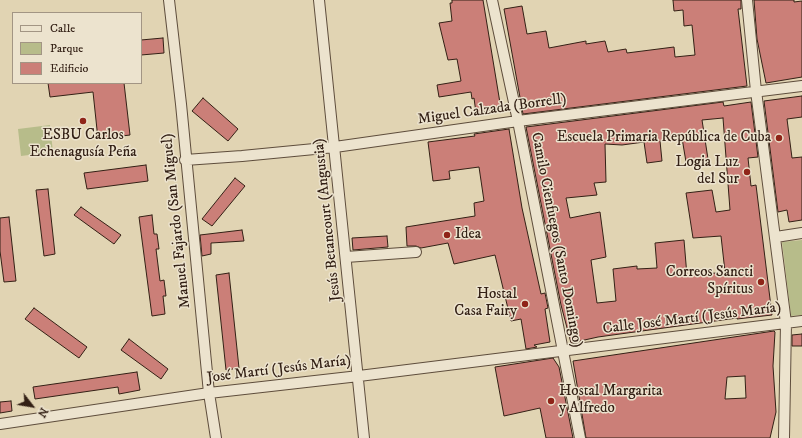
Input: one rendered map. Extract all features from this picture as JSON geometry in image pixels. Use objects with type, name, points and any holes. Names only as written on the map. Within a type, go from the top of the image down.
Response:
[{"type":"street","name":"Manuel Fajardo (San Miguel)","points":[[169,0],[181,104],[185,160],[209,393],[216,438]]},
{"type":"street","name":"Jesús Betancourt (Angustia)","points":[[319,0],[359,376],[364,438]]},
{"type":"street","name":"Camilo Cienfuegos (Santo Domingo)","points":[[492,0],[518,121],[580,438]]},
{"type":"street","points":[[746,0],[756,92],[786,322],[784,438]]},
{"type":"street","name":"Miguel Calzada (Borrell)","points":[[185,160],[335,147],[518,121],[802,86]]},
{"type":"street","points":[[776,237],[802,233]]},
{"type":"street","points":[[346,257],[416,252]]},
{"type":"street","name":"Calle José Martí (Jesús María)","points":[[562,350],[802,321]]},
{"type":"street","name":"José Martí (Jesús María)","points":[[0,424],[209,393],[359,376],[562,350]]},
{"type":"green space","points":[[50,125],[53,152],[21,156],[18,129]]},
{"type":"green space","points":[[802,240],[802,315],[791,316],[782,242]]},
{"type":"building","points":[[452,0],[483,0],[501,109],[476,113],[474,98],[472,99],[471,92],[439,97],[437,85],[461,81],[457,59],[448,60],[439,23],[452,21],[450,3],[452,3]]},
{"type":"building","points":[[673,0],[741,0],[741,9],[738,9],[747,86],[523,114],[504,9],[522,6],[527,34],[546,31],[549,48],[586,41],[586,44],[605,41],[608,52],[626,49],[627,53],[674,47],[675,57],[695,55],[692,25],[684,26],[683,10],[674,11]]},
{"type":"building","points":[[754,0],[802,1],[802,77],[766,83],[757,39]]},
{"type":"building","points":[[163,38],[164,53],[142,55],[142,40]]},
{"type":"building","points":[[48,84],[124,84],[130,135],[98,139],[93,92],[50,97]]},
{"type":"building","name":"Escuela Primaria República de Cuba","points":[[802,96],[802,117],[787,119],[792,158],[802,157],[802,220],[789,222],[787,210],[778,212],[764,101]]},
{"type":"building","points":[[203,98],[238,129],[228,141],[192,111]]},
{"type":"building","points":[[723,102],[724,106],[751,102],[758,157],[748,158],[751,186],[756,185],[772,315],[737,318],[598,337],[571,343],[561,305],[526,127]],"holes":[[[723,118],[730,210],[716,212],[712,190],[686,193],[693,238],[721,236],[725,272],[687,276],[684,240],[655,243],[657,268],[637,269],[637,266],[613,269],[616,301],[597,303],[591,260],[606,257],[600,212],[570,218],[566,198],[597,195],[594,183],[606,182],[605,144],[622,145],[644,142],[647,163],[662,161],[660,141],[682,138],[686,162],[708,159],[702,120]]]},
{"type":"building","points":[[509,129],[522,208],[541,294],[545,293],[548,308],[545,309],[550,342],[534,345],[537,347],[526,349],[521,319],[511,321],[495,255],[454,264],[448,243],[421,248],[416,246],[407,246],[406,227],[475,216],[474,203],[484,201],[479,167],[449,171],[450,179],[433,181],[428,142],[475,136],[474,134]]},
{"type":"building","points":[[146,165],[148,181],[87,189],[84,173]]},
{"type":"building","points":[[235,178],[245,186],[212,226],[202,219]]},
{"type":"building","points":[[48,189],[55,254],[44,256],[36,190]]},
{"type":"building","points":[[81,207],[121,235],[114,244],[74,215]]},
{"type":"building","points":[[152,215],[154,234],[157,234],[159,249],[156,249],[160,281],[164,280],[166,296],[163,296],[165,314],[152,316],[139,217]]},
{"type":"building","points":[[9,217],[16,281],[4,282],[0,251],[0,218]]},
{"type":"building","points":[[242,230],[244,241],[211,243],[211,254],[202,256],[200,235]]},
{"type":"building","points":[[387,236],[388,247],[353,250],[352,238]]},
{"type":"building","points":[[229,273],[239,368],[226,370],[216,275]]},
{"type":"building","points":[[34,308],[87,347],[79,358],[25,319]]},
{"type":"building","points":[[774,331],[773,366],[776,412],[770,438],[586,438],[573,361]],"holes":[[[745,376],[746,398],[725,399],[727,377]]]},
{"type":"building","points":[[802,334],[802,346],[792,346],[792,335]]},
{"type":"building","points":[[129,339],[168,369],[161,379],[121,350]]},
{"type":"building","points":[[553,358],[559,367],[573,438],[546,438],[540,408],[504,416],[495,367]]},
{"type":"building","points":[[137,372],[140,390],[119,394],[118,387],[35,399],[33,387]]},
{"type":"building","points":[[11,401],[12,411],[0,413],[0,402]]},
{"type":"place","name":"ESBU Carlos Echenagusía Peña","points":[[83,121]]},
{"type":"place","name":"Escuela Primaria República de Cuba","points":[[779,138]]},
{"type":"place","name":"Logia Luz del Sur","points":[[747,172]]},
{"type":"place","name":"Idea","points":[[447,235]]},
{"type":"place","name":"Correos Sancti Spíritus","points":[[761,282]]},
{"type":"place","name":"Hostal Casa Fairy","points":[[525,304]]},
{"type":"place","name":"Hostal Margarita y Alfredo","points":[[551,401]]}]
